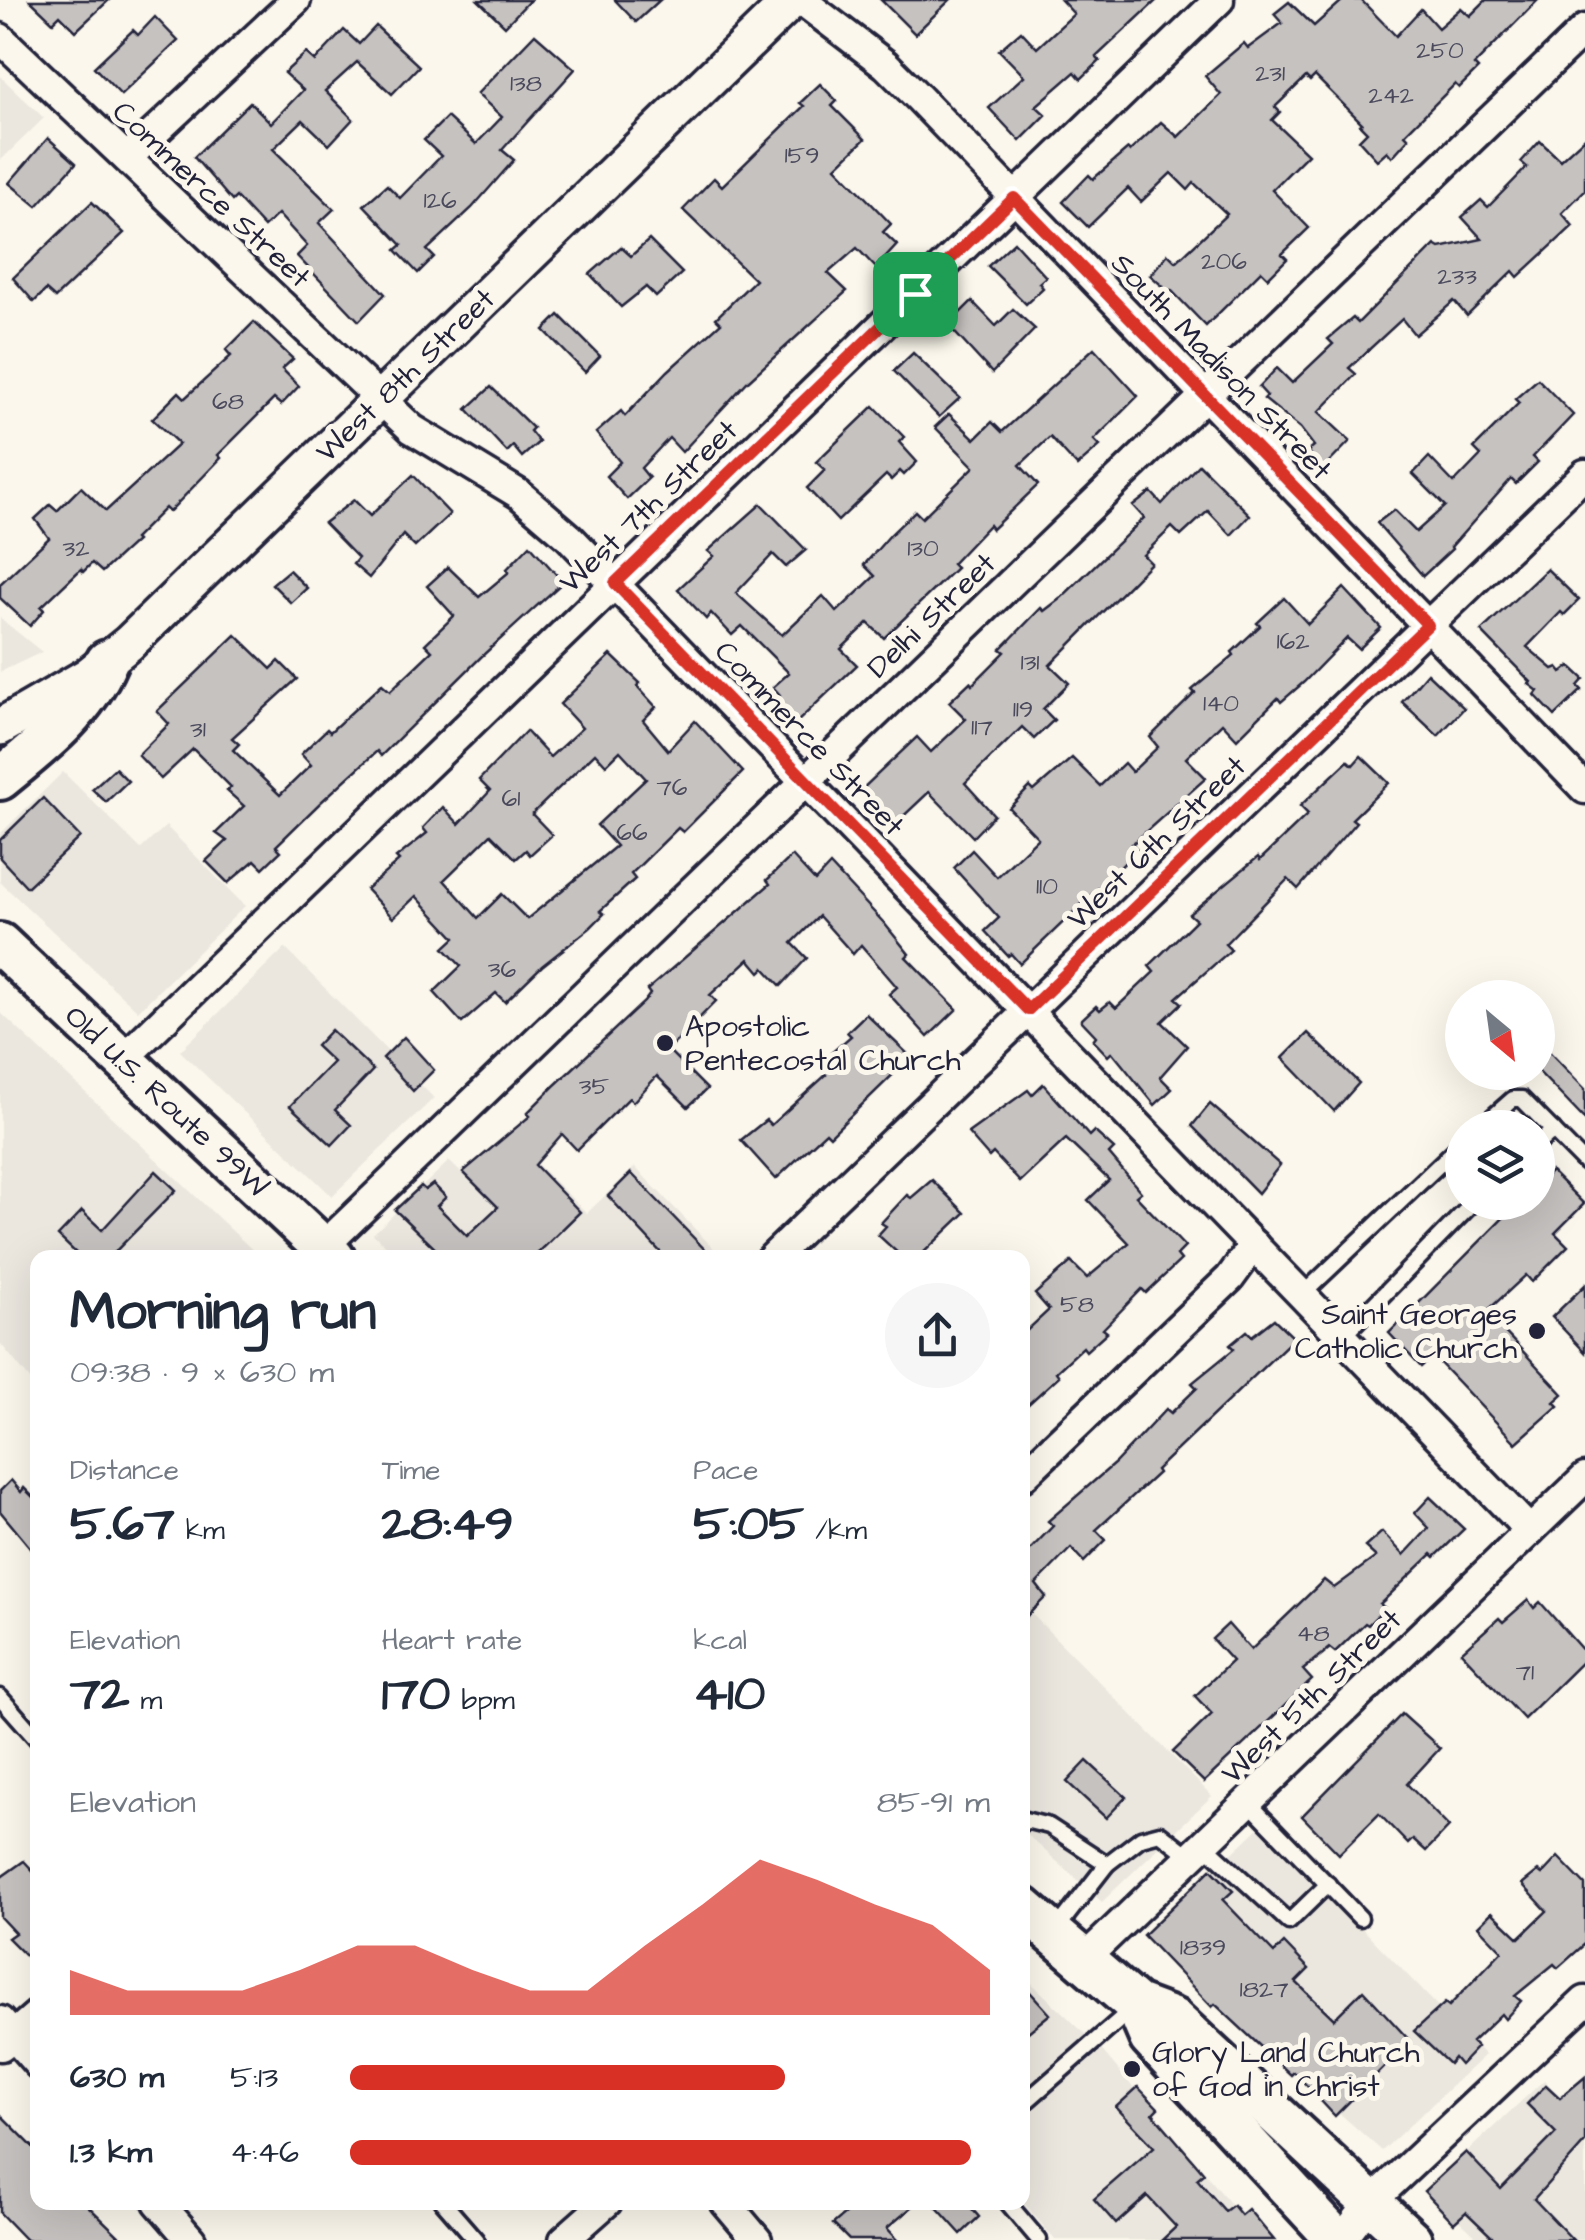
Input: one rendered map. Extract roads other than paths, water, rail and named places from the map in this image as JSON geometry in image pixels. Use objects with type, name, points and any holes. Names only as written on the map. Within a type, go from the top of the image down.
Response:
[{"type":"main road","points":[[0,779],[73,715],[96,687],[106,661]]},
{"type":"main road","name":"Old U.S. Route 99W","points":[[0,944],[326,1250]]},
{"type":"main road","points":[[1030,1914],[1136,2005],[1173,2019],[1411,2240]]},
{"type":"main road","points":[[1136,2005],[1150,2038],[1339,2240]]},
{"type":"street","points":[[127,158],[296,0]]},
{"type":"street","name":"West 8th Street","points":[[0,727],[44,704],[106,661],[792,0]]},
{"type":"street","name":"South Madison Street","points":[[801,0],[886,65],[1585,789]]},
{"type":"street","name":"West 7th Street","points":[[123,1059],[1219,0]]},
{"type":"street","name":"Delhi Street","points":[[330,1250],[807,780],[1585,29]]},
{"type":"street","name":"Commerce Street","points":[[0,38],[421,436],[519,494],[570,537],[1530,1531]]},
{"type":"street","name":"West 6th Street","points":[[780,1250],[1585,474]]},
{"type":"street","points":[[1030,1470],[1230,1278],[1254,1245]]},
{"type":"street","name":"West 5th Street","points":[[1068,1948],[1198,1850],[1585,1478]]},
{"type":"street","points":[[1339,2240],[1370,2204],[1585,2001]]},
{"type":"street","points":[[30,2019],[4,2035],[30,2057]]},
{"type":"street","points":[[165,2210],[190,2240]]},
{"type":"street","points":[[564,2240],[597,2210]]},
{"type":"street","points":[[731,2210],[758,2240]]},
{"type":"lane","points":[[1500,1110],[1513,1099],[1522,1100],[1532,1110]]},
{"type":"lane","points":[[1555,1132],[1585,1163]]},
{"type":"lane","points":[[1302,1295],[1445,1159]]},
{"type":"lane","points":[[1342,1336],[1456,1220]]},
{"type":"lane","points":[[0,1697],[30,1731]]},
{"type":"lane","points":[[1248,1802],[1360,1918]]},
{"type":"lane","points":[[1030,1821],[1049,1826],[1106,1864]]},
{"type":"lane","points":[[1068,1948],[1106,1864],[1141,1838],[1160,1833],[1198,1850],[1289,1922],[1328,1884]]},
{"type":"lane","points":[[1030,2099],[1136,2005]]},
{"type":"lane","points":[[450,2210],[476,2240]]},
{"type":"lane","points":[[1013,2210],[1039,2240]]},
{"type":"place","name":"Apostolic Pentecostal Church","points":[[665,1043]]},
{"type":"place","name":"Saint Georges Catholic Church","points":[[1537,1331]]},
{"type":"place","name":"Glory Land Church of God in Christ","points":[[1132,2069]]}]
